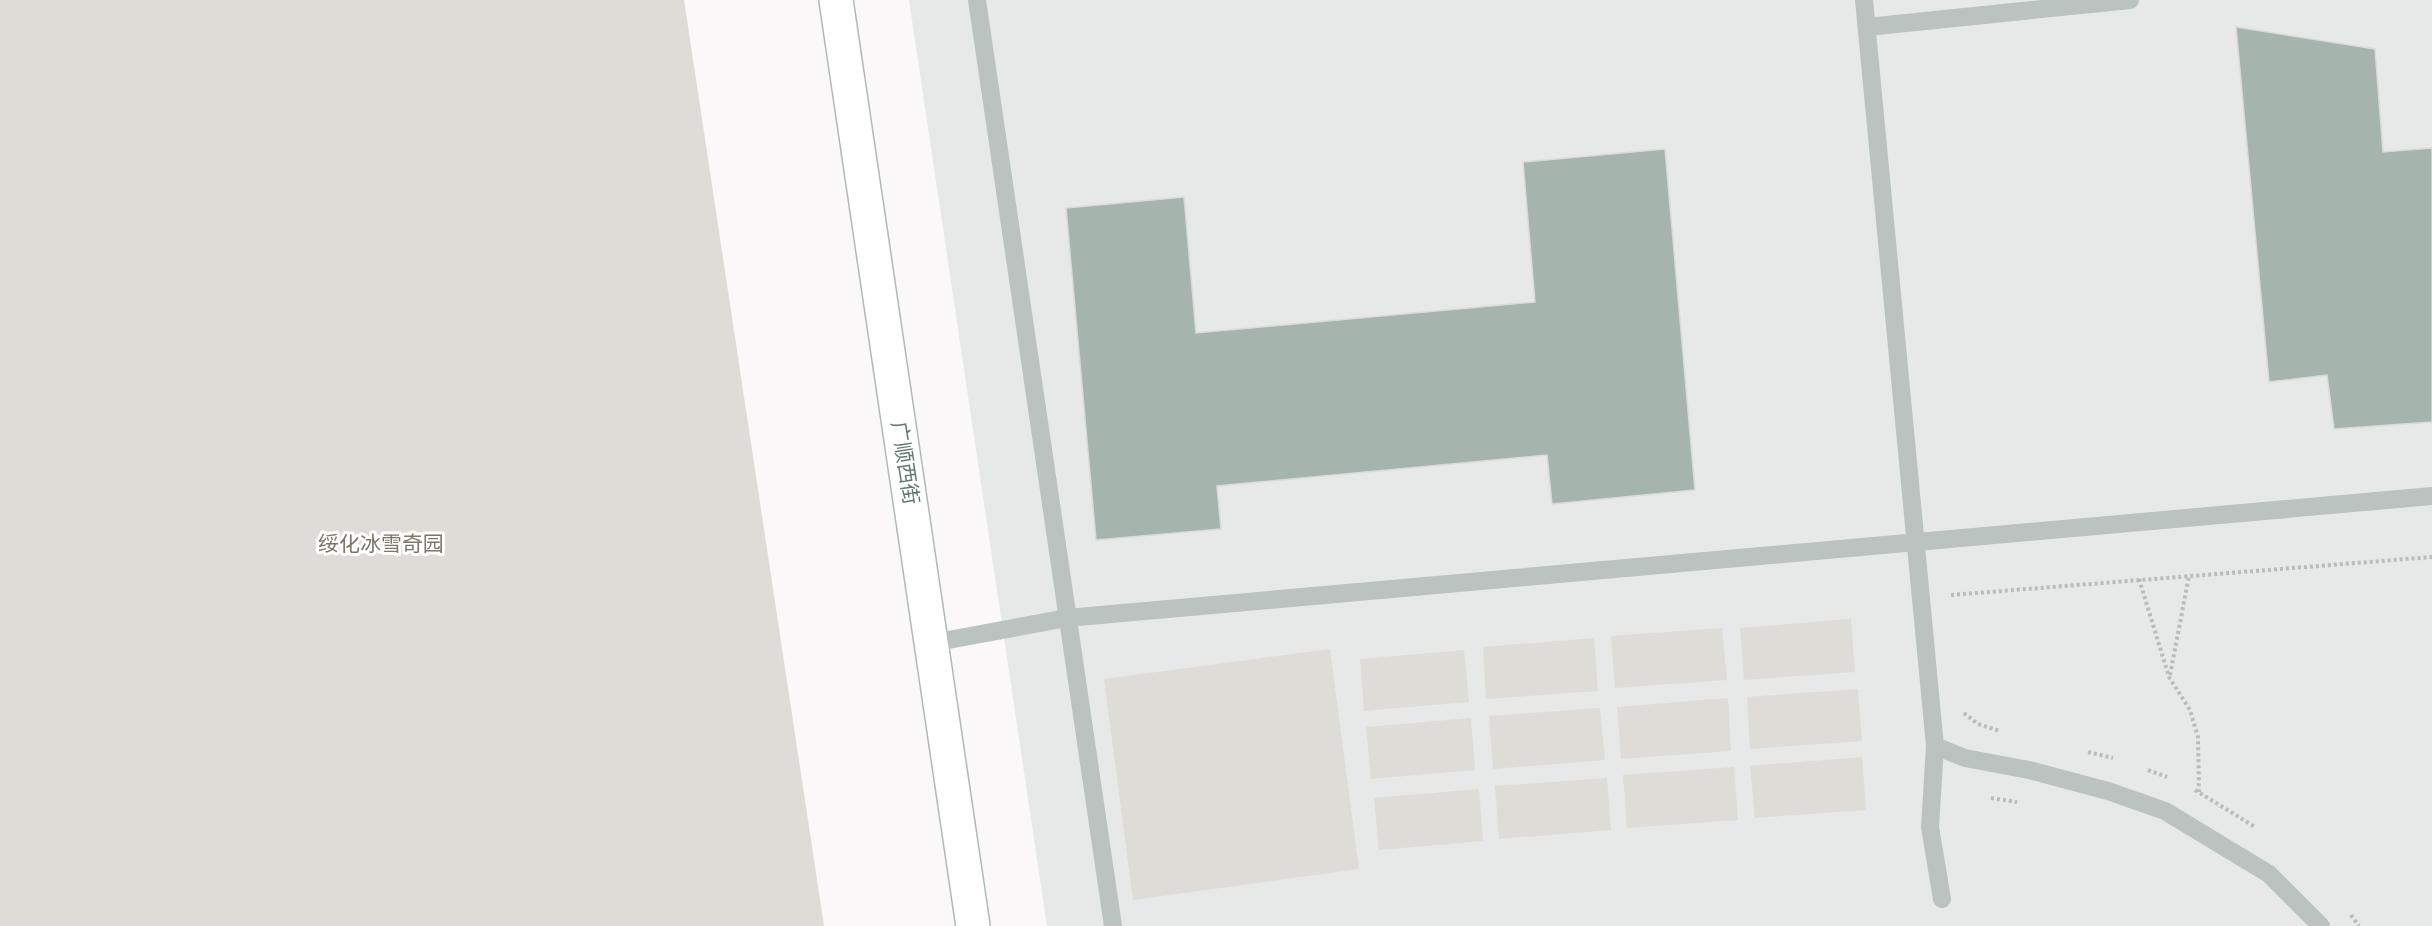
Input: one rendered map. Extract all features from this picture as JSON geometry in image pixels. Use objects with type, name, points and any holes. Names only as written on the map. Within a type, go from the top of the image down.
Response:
[{"type":"main road","name":"广顺西街","points":[[836,0],[973,926]]},
{"type":"lane","points":[[977,0],[1113,926]]},
{"type":"lane","points":[[1864,0],[1935,746],[1929,827],[1942,899]]},
{"type":"lane","points":[[1867,27],[2130,0]]},
{"type":"lane","points":[[932,643],[1067,618],[2432,496]]},
{"type":"lane","points":[[1935,746],[1965,758],[2029,770],[2108,791],[2164,811],[2269,874],[2321,926]]},
{"type":"path","points":[[1950,595],[2432,557]]},
{"type":"path","points":[[2169,676],[2189,576]]},
{"type":"path","points":[[2139,579],[2169,676],[2190,710],[2198,737],[2199,792]]},
{"type":"path","points":[[1991,798],[2022,802]]},
{"type":"shaded area","points":[[909,0],[2432,0],[2432,926],[1047,926]]},
{"type":"green space","name":"绥化冰雪奇园","points":[[0,0],[684,0],[824,926],[0,926]]},
{"type":"green space","points":[[1851,619],[1855,672],[1744,680],[1740,628]]},
{"type":"green space","points":[[1722,628],[1727,680],[1615,688],[1611,636]]},
{"type":"green space","points":[[1594,638],[1598,691],[1486,699],[1483,647]]},
{"type":"green space","points":[[1330,649],[1359,869],[1133,900],[1104,679]]},
{"type":"green space","points":[[1464,650],[1469,702],[1364,711],[1360,659]]},
{"type":"green space","points":[[1858,689],[1862,741],[1750,749],[1747,697]]},
{"type":"green space","points":[[1728,698],[1731,751],[1621,759],[1617,707]]},
{"type":"green space","points":[[1600,708],[1605,760],[1493,769],[1489,716]]},
{"type":"green space","points":[[1471,718],[1475,770],[1371,779],[1366,727]]},
{"type":"green space","points":[[1862,757],[1866,810],[1755,818],[1750,766]]},
{"type":"green space","points":[[1734,767],[1738,820],[1627,828],[1623,775]]},
{"type":"green space","points":[[1607,778],[1611,830],[1499,839],[1495,786]]},
{"type":"green space","points":[[1479,789],[1483,841],[1379,850],[1374,798]]},
{"type":"building","points":[[2236,27],[2375,49],[2383,152],[2432,148],[2432,422],[2334,429],[2327,375],[2269,382]]},
{"type":"building","points":[[1665,149],[1695,490],[1552,504],[1547,455],[1217,486],[1221,529],[1096,540],[1066,208],[1184,197],[1196,333],[1535,302],[1523,162]]}]
